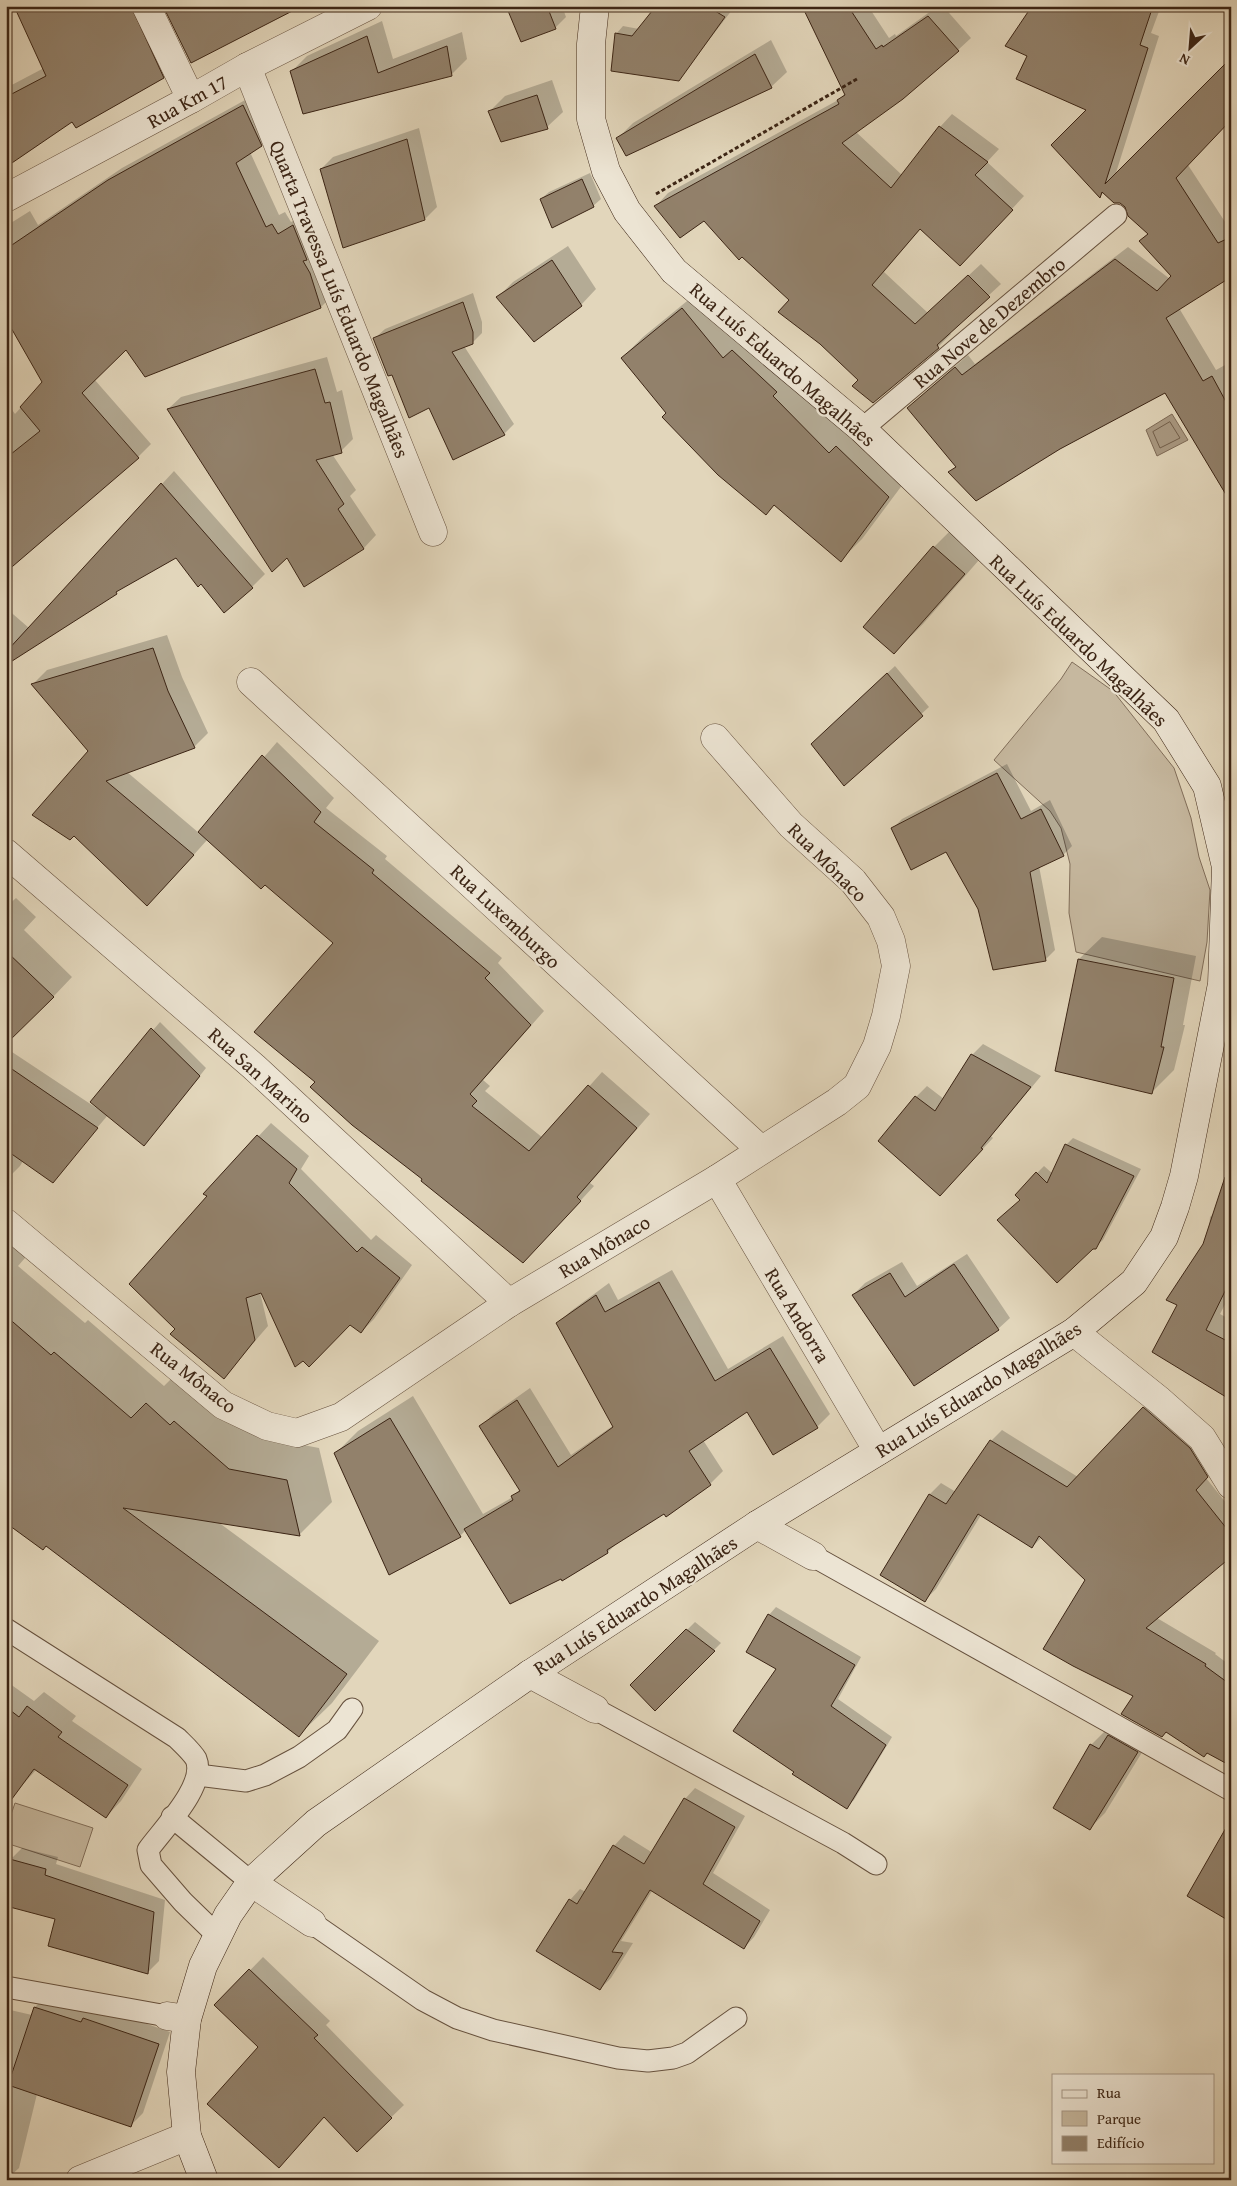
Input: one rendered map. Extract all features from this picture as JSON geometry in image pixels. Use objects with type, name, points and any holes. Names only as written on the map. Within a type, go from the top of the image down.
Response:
[{"type":"street","points":[[146,6],[191,99]]},
{"type":"street","name":"Rua Km 17","points":[[10,189],[191,99],[247,67],[368,6]]},
{"type":"street","name":"Rua Luís Eduardo Magalhães","points":[[204,2180],[187,2136],[177,2017],[228,1915],[251,1882],[316,1823],[530,1674],[757,1524],[1074,1332],[1134,1282],[1164,1237],[1184,1176],[1226,986],[1226,867],[1215,815],[1207,786],[1166,720],[862,429],[674,271],[627,211],[606,171],[591,119],[591,44],[595,6]]},
{"type":"street","name":"Quarta Travessa Luís Eduardo Magalhães","points":[[247,67],[433,532]]},
{"type":"street","name":"Rua Luxemburgo","points":[[251,682],[761,1150]]},
{"type":"street","name":"Rua Mônaco","points":[[6,1223],[223,1405],[267,1426],[297,1433],[341,1417],[509,1303],[717,1179],[837,1102],[857,1086],[877,1046],[886,1016],[896,966],[892,941],[881,917],[854,881],[790,825],[715,738]]},
{"type":"street","name":"Rua San Marino","points":[[6,853],[254,1067],[509,1303]]},
{"type":"street","name":"Rua Andorra","points":[[717,1179],[878,1451]]},
{"type":"street","points":[[1074,1332],[1159,1400],[1202,1438],[1231,1485]]},
{"type":"street","points":[[757,1524],[813,1556]]},
{"type":"street","points":[[530,1674],[595,1710]]},
{"type":"street","points":[[251,1882],[312,1923]]},
{"type":"street","points":[[80,2180],[187,2136]]},
{"type":"lane","name":"Rua Nove de Dezembro","points":[[862,429],[1116,215]]},
{"type":"lane","points":[[813,1556],[1231,1790]]},
{"type":"lane","points":[[6,1629],[177,1738],[196,1759],[198,1775],[188,1798],[148,1850],[151,1865],[183,1902],[218,1936]]},
{"type":"lane","points":[[198,1775],[246,1780],[264,1775],[299,1757],[337,1730],[352,1709]]},
{"type":"lane","points":[[595,1710],[843,1843],[876,1864]]},
{"type":"lane","points":[[172,1817],[251,1882]]},
{"type":"lane","points":[[312,1923],[423,2000],[457,2018],[493,2030],[618,2058],[648,2061],[673,2058],[687,2053],[736,2018]]},
{"type":"lane","points":[[6,1987],[177,2017]]},
{"type":"path","points":[[627,211],[857,79]]},
{"type":"green space","points":[[1072,662],[1113,691],[1174,768],[1191,818],[1199,857],[1210,890],[1207,942],[1200,981],[1076,952],[1069,913],[1070,864],[1061,828],[1050,811],[994,760],[1061,679]]},
{"type":"green space","points":[[15,1803],[93,1828],[80,1867],[6,1843],[6,1829]]},
{"type":"water","points":[[1172,414],[1188,440],[1157,456],[1146,430]]},
{"type":"building","points":[[14,6],[131,6],[164,78],[76,128],[72,122],[6,167],[6,97],[46,76]]},
{"type":"building","points":[[163,6],[302,6],[191,63]]},
{"type":"building","points":[[506,6],[547,6],[556,29],[521,42]]},
{"type":"building","points":[[656,6],[707,6],[725,17],[679,81],[611,71],[615,33],[632,36]]},
{"type":"building","points":[[802,6],[848,6],[876,49],[882,45],[883,47],[928,16],[959,51],[903,99],[842,143],[891,188],[939,126],[988,162],[975,175],[1013,210],[960,266],[920,229],[872,285],[915,324],[968,275],[990,297],[937,345],[939,348],[873,403],[852,386],[858,380],[820,344],[778,312],[789,300],[742,257],[739,260],[704,221],[680,238],[654,206],[839,104],[837,100],[845,95]]},
{"type":"building","points":[[1032,6],[1153,6],[1140,45],[1148,48],[1105,184],[1231,58],[1231,120],[1176,178],[1218,243],[1231,237],[1231,277],[1166,318],[1203,381],[1212,376],[1231,411],[1231,503],[1165,393],[1060,449],[976,501],[948,472],[956,467],[907,408],[955,367],[962,375],[1115,259],[1157,291],[1171,276],[1139,241],[1148,234],[1128,216],[1125,207],[1120,203],[1114,203],[1102,192],[1100,198],[1051,145],[1086,110],[1016,79],[1027,56],[1005,46]]},
{"type":"building","points":[[367,36],[378,73],[447,46],[452,76],[303,114],[290,71]]},
{"type":"building","points":[[755,54],[772,88],[626,156],[616,138]]},
{"type":"building","points":[[537,95],[548,129],[501,142],[488,111]]},
{"type":"building","points":[[243,105],[262,146],[236,163],[266,227],[272,224],[278,234],[293,225],[307,260],[303,261],[310,273],[321,308],[145,377],[126,350],[82,393],[139,458],[6,572],[6,458],[40,431],[20,407],[42,382],[6,319],[6,249],[108,180]]},
{"type":"building","points":[[407,139],[425,220],[343,248],[320,169]]},
{"type":"building","points":[[582,179],[594,207],[552,228],[540,199]]},
{"type":"building","points":[[552,260],[582,306],[534,342],[496,297]]},
{"type":"building","points":[[463,302],[473,332],[473,344],[452,352],[505,435],[453,460],[429,408],[409,418],[392,375],[388,376],[373,338]]},
{"type":"building","points":[[682,308],[723,358],[732,350],[777,392],[773,396],[829,453],[836,446],[889,497],[841,562],[774,505],[766,515],[718,475],[662,417],[666,413],[621,358]]},
{"type":"building","points":[[315,369],[325,403],[330,402],[342,453],[316,460],[344,504],[338,509],[364,549],[304,587],[287,558],[272,572],[167,409]]},
{"type":"building","points":[[161,483],[253,588],[224,613],[201,584],[198,587],[176,558],[116,592],[117,594],[9,663],[6,659],[6,652]]},
{"type":"building","points":[[933,546],[965,574],[894,654],[863,627]]},
{"type":"building","points":[[153,648],[168,691],[195,748],[106,781],[194,855],[147,906],[74,836],[70,840],[32,815],[88,751],[31,684]]},
{"type":"building","points":[[887,673],[923,716],[844,786],[811,744]]},
{"type":"building","points":[[262,755],[321,812],[314,822],[374,870],[372,873],[490,973],[485,978],[531,1025],[470,1094],[477,1101],[472,1106],[529,1151],[588,1085],[637,1128],[577,1197],[581,1201],[523,1263],[421,1181],[422,1179],[352,1125],[310,1087],[315,1082],[254,1032],[333,943],[265,885],[261,889],[198,832]]},
{"type":"building","points":[[997,773],[1021,819],[1041,809],[1064,856],[1030,872],[1046,961],[993,970],[978,909],[946,852],[911,870],[891,828]]},
{"type":"building","points":[[6,951],[54,997],[6,1044]]},
{"type":"building","points":[[1078,959],[1174,978],[1161,1047],[1164,1047],[1152,1094],[1055,1071]]},
{"type":"building","points":[[151,1028],[200,1076],[144,1146],[90,1102]]},
{"type":"building","points":[[971,1054],[1031,1087],[981,1148],[983,1149],[940,1196],[878,1141],[915,1096],[935,1111]]},
{"type":"building","points":[[6,1065],[98,1128],[53,1183],[6,1150]]},
{"type":"building","points":[[257,1135],[297,1169],[289,1183],[357,1252],[362,1247],[400,1278],[361,1333],[350,1325],[309,1367],[303,1361],[295,1367],[261,1293],[246,1298],[255,1340],[224,1379],[170,1334],[175,1329],[129,1284],[207,1196],[203,1194]]},
{"type":"building","points":[[1065,1144],[1134,1176],[1096,1249],[1093,1249],[1057,1283],[997,1220],[1020,1200],[1015,1195],[1036,1172],[1047,1183]]},
{"type":"building","points":[[1225,1177],[1231,1177],[1231,1279],[1206,1330],[1231,1343],[1231,1400],[1152,1352],[1177,1305],[1166,1300],[1203,1244]]},
{"type":"building","points":[[954,1264],[999,1330],[914,1386],[852,1295],[890,1273],[905,1297]]},
{"type":"building","points":[[659,1282],[715,1381],[770,1348],[818,1428],[773,1455],[747,1412],[689,1451],[711,1485],[666,1517],[664,1514],[607,1550],[608,1553],[562,1581],[561,1579],[510,1604],[464,1529],[513,1500],[511,1496],[520,1491],[479,1426],[517,1400],[558,1467],[613,1427],[556,1323],[596,1295],[605,1312]]},
{"type":"building","points":[[6,1316],[51,1355],[54,1352],[131,1418],[146,1403],[170,1425],[174,1421],[229,1469],[287,1480],[300,1536],[123,1508],[347,1674],[299,1737],[46,1546],[43,1550],[6,1523]]},
{"type":"building","points":[[1143,1407],[1190,1448],[1208,1477],[1196,1490],[1231,1534],[1231,1557],[1146,1628],[1206,1664],[1205,1666],[1231,1685],[1231,1766],[1207,1753],[1204,1757],[1166,1732],[1162,1737],[1121,1714],[1133,1696],[1043,1649],[1085,1580],[1039,1536],[1032,1548],[978,1514],[925,1602],[880,1575],[929,1494],[946,1504],[990,1440],[1067,1487]]},
{"type":"building","points":[[390,1418],[461,1537],[389,1575],[334,1453]]},
{"type":"building","points":[[768,1614],[855,1665],[831,1706],[886,1745],[847,1809],[792,1774],[794,1772],[733,1731],[776,1669],[746,1652]]},
{"type":"building","points":[[686,1629],[715,1651],[655,1711],[630,1685]]},
{"type":"building","points":[[27,1706],[62,1732],[58,1737],[128,1785],[106,1818],[34,1769],[6,1807],[6,1707],[19,1717]]},
{"type":"building","points":[[1108,1735],[1138,1752],[1090,1830],[1053,1808],[1090,1744],[1099,1749]]},
{"type":"building","points":[[684,1798],[735,1827],[703,1884],[760,1921],[744,1949],[650,1890],[612,1952],[623,1953],[600,1990],[536,1951],[569,1899],[577,1904],[613,1845],[644,1864]]},
{"type":"building","points":[[1231,1819],[1231,1922],[1187,1896]]},
{"type":"building","points":[[6,1858],[46,1869],[45,1875],[154,1912],[148,1974],[48,1946],[55,1919],[6,1906]]},
{"type":"building","points":[[249,1969],[318,2035],[314,2038],[392,2118],[357,2152],[324,2117],[279,2168],[207,2104],[258,2047],[214,2005]]},
{"type":"building","points":[[34,2007],[81,2022],[83,2018],[159,2044],[131,2127],[8,2085]]}]
